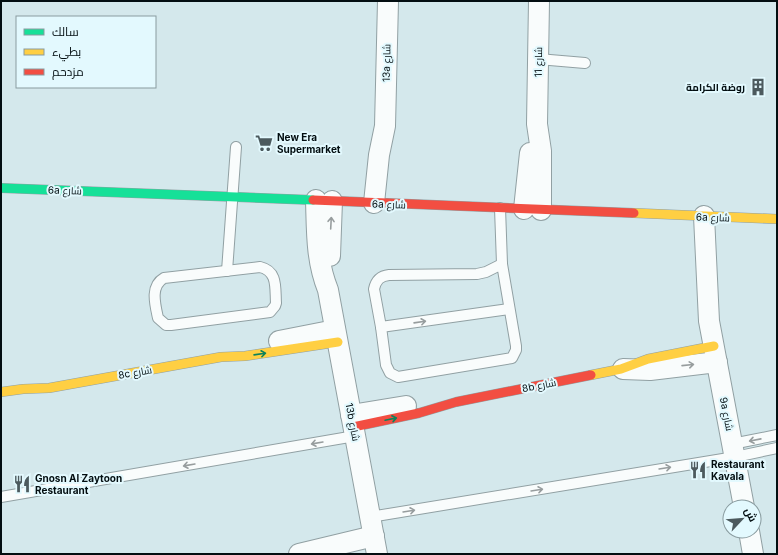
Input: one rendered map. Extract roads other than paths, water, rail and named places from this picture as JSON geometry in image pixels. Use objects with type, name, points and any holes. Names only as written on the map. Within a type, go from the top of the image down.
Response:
[{"type":"street","name":"13a شارع","points":[[382,203],[380,150],[385,126],[388,1]]},
{"type":"street","name":"شارع 11","points":[[533,209],[531,143],[537,124],[539,1]]},
{"type":"street","name":"6a شارع","points":[[1,188],[777,219]]},
{"type":"street","name":"13b شارع","points":[[324,201],[319,259],[328,290],[374,539]]},
{"type":"street","name":"9a شارع","points":[[698,216],[697,283],[701,300],[709,321],[743,499]]},
{"type":"street","name":"8c شارع","points":[[1,392],[22,389],[49,388],[221,357],[256,346],[337,336]]},
{"type":"street","name":"8b شارع","points":[[353,426],[432,402],[456,402],[621,369],[657,369],[715,354]]},
{"type":"street","name":"8c شارع","points":[[1,403],[49,388]]},
{"type":"street","points":[[299,554],[374,539]]},
{"type":"street","points":[[346,554],[374,539]]},
{"type":"street","points":[[749,539],[749,553]]},
{"type":"lane","points":[[538,59],[585,62]]},
{"type":"lane","points":[[227,271],[236,147]]},
{"type":"lane","points":[[500,208],[502,264],[516,350],[512,358],[508,360],[398,376],[393,376],[387,370],[374,288],[379,279],[384,276],[477,274],[502,264]]},
{"type":"lane","points":[[260,267],[269,271],[275,280],[276,303],[273,310],[267,313],[171,326],[161,322],[158,318],[154,290],[159,281],[169,277],[227,271],[260,267]]},
{"type":"lane","points":[[381,328],[509,309]]},
{"type":"lane","points":[[1,497],[353,426]]},
{"type":"lane","points":[[374,539],[734,450],[777,436]]},
{"type":"lane","points":[[734,450],[777,448]]},
{"type":"place","name":"روضة الكرامة","points":[[758,87]]},
{"type":"place","name":"New Era Supermarket","points":[[264,143]]},
{"type":"place","name":"Restaurant Kavala","points":[[698,470]]},
{"type":"place","name":"Gnosn Al Zaytoon Restaurant","points":[[22,484]]}]
